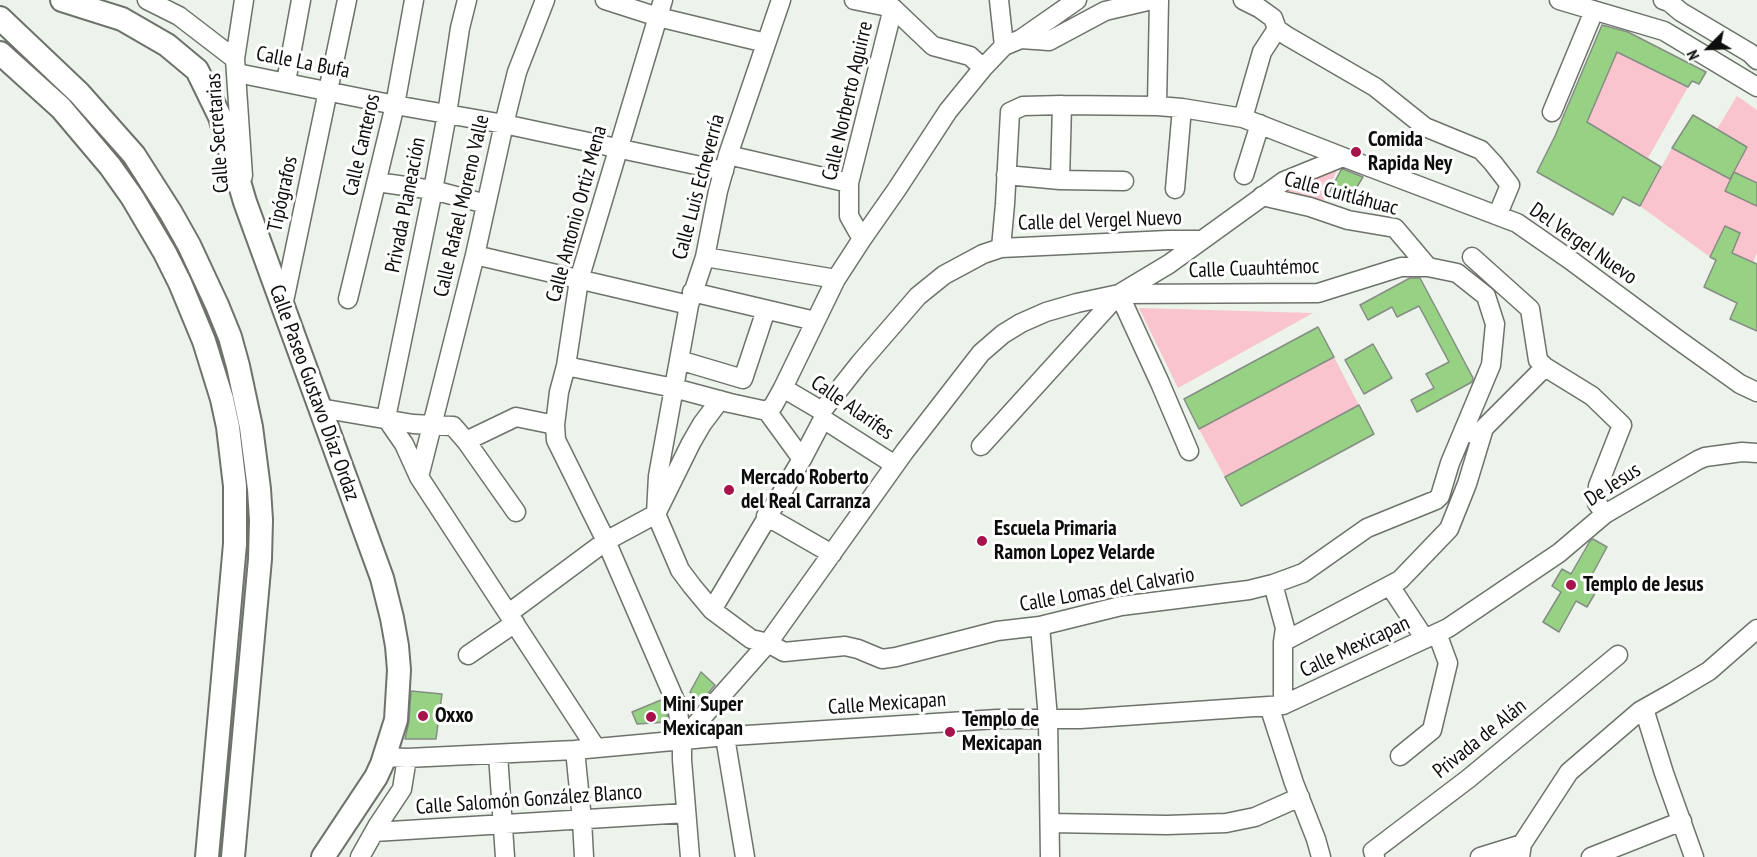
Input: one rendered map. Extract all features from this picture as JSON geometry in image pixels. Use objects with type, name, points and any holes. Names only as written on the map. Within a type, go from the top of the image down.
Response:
[{"type":"main road","name":"Calle Paseo Gustavo Díaz Ordaz","points":[[62,0],[122,20],[167,45],[197,70],[220,117],[245,202],[382,578],[392,618],[399,670],[396,720],[376,777],[323,857]]},
{"type":"main road","points":[[0,18],[79,93],[134,155],[189,245],[230,337],[251,427],[261,520],[260,559],[232,857]]},
{"type":"main road","points":[[0,53],[61,108],[110,166],[132,197],[180,283],[204,341],[222,399],[235,486],[235,544],[207,857]]},
{"type":"street","name":"Calle Secretarias","points":[[147,0],[181,8],[236,66],[245,202]]},
{"type":"street","points":[[236,66],[244,0]]},
{"type":"street","points":[[286,82],[301,0]]},
{"type":"street","name":"Tipógrafos","points":[[283,306],[347,0]]},
{"type":"street","name":"Calle Canteros","points":[[348,299],[395,105],[414,0]]},
{"type":"street","name":"Privada Planeación","points":[[387,418],[433,190],[460,28],[467,0]]},
{"type":"street","name":"Calle Rafael Moreno Valle","points":[[419,477],[475,255],[504,124],[518,72],[545,0]]},
{"type":"street","points":[[605,0],[660,8],[766,43]]},
{"type":"street","name":"Calle Luis Echeverría","points":[[656,514],[657,476],[691,298],[705,257],[726,163],[781,0]]},
{"type":"street","points":[[854,0],[893,8]]},
{"type":"street","points":[[999,0],[1012,43]]},
{"type":"street","points":[[766,411],[773,406],[783,388],[836,279],[948,111],[983,68],[1012,43],[1077,0]]},
{"type":"street","points":[[1012,43],[1049,41],[1105,11],[1152,0]]},
{"type":"street","points":[[1157,106],[1159,0]]},
{"type":"street","points":[[1243,0],[1273,18],[1276,29],[1298,44],[1375,87],[1425,127],[1481,150],[1510,185],[1500,209],[1501,217]]},
{"type":"street","points":[[1559,0],[1664,30],[1757,87]]},
{"type":"street","points":[[1667,1],[1757,60]]},
{"type":"street","name":"Calle Antonio Ortiz Mena","points":[[660,8],[579,280],[555,425],[556,440],[606,541],[677,705],[682,740],[690,857]]},
{"type":"street","name":"Calle Norberto Aguirre","points":[[862,239],[849,216],[849,183],[893,8],[933,46],[969,56],[983,68]]},
{"type":"street","points":[[1552,112],[1594,11]]},
{"type":"street","points":[[1243,118],[1263,52],[1276,29]]},
{"type":"street","name":"Calle La Bufa","points":[[236,66],[286,82],[617,148],[849,183]]},
{"type":"street","points":[[1060,180],[1062,105]]},
{"type":"street","name":"Del Vergel Nuevo","points":[[1006,175],[1010,112],[1023,106],[1157,106],[1243,118],[1517,223],[1686,346],[1740,384],[1757,392]]},
{"type":"street","points":[[1175,189],[1182,108]]},
{"type":"street","points":[[1244,175],[1260,124]]},
{"type":"street","points":[[981,446],[1119,294],[1169,264],[1284,181],[1343,157]]},
{"type":"street","points":[[1001,248],[1006,175],[1060,180],[1124,181]]},
{"type":"street","points":[[377,182],[433,190],[486,204]]},
{"type":"street","name":"Calle Cuitláhuac","points":[[1262,196],[1310,207],[1348,220],[1395,228],[1428,267]]},
{"type":"street","name":"Calle del Vergel Nuevo","points":[[712,610],[802,459],[823,415],[860,363],[918,296],[944,275],[969,260],[1001,248],[1202,240]]},
{"type":"street","points":[[475,255],[579,280],[766,310],[814,321]]},
{"type":"street","points":[[705,257],[836,279]]},
{"type":"street","points":[[1472,257],[1530,309],[1538,360],[1545,368],[1592,396],[1622,425],[1598,486],[1597,503],[1605,514]]},
{"type":"street","name":"Calle Cuauhtémoc","points":[[1119,294],[1318,293],[1401,267],[1428,267],[1457,273]]},
{"type":"street","name":"Calle Lomas del Calvario","points":[[656,514],[680,570],[712,610],[751,639],[768,643],[784,652],[845,646],[882,659],[998,631],[1040,626],[1121,606],[1249,590],[1273,584],[1303,573],[1367,528],[1436,500],[1440,496],[1450,464],[1491,365],[1495,324],[1486,296],[1457,273]]},
{"type":"street","points":[[1119,294],[1189,451]]},
{"type":"street","points":[[682,740],[768,643],[895,465],[981,353],[1003,334],[1046,312],[1119,294]]},
{"type":"street","points":[[679,360],[743,379],[766,310]]},
{"type":"street","points":[[566,366],[674,388],[766,411],[802,459]]},
{"type":"street","name":"Calle Lomas del Calvario","points":[[1450,464],[1545,368]]},
{"type":"street","name":"Calle Alarifes","points":[[783,388],[895,465]]},
{"type":"street","points":[[468,655],[606,541],[656,514],[696,434],[720,400]]},
{"type":"street","points":[[320,408],[413,424],[453,426],[516,512]]},
{"type":"street","points":[[466,441],[516,417],[555,425]]},
{"type":"street","points":[[387,418],[404,444],[419,477],[596,748]]},
{"type":"street","points":[[1283,642],[1400,580],[1449,529],[1467,484],[1484,428]]},
{"type":"street","name":"De Jesus","points":[[1507,588],[1559,553],[1605,514],[1705,457],[1742,452],[1757,453]]},
{"type":"street","points":[[766,516],[832,554]]},
{"type":"street","points":[[1273,584],[1285,628],[1276,706],[1294,783],[1321,857]]},
{"type":"street","points":[[1390,586],[1431,636],[1448,663],[1432,730],[1400,756]]},
{"type":"street","name":"Calle Mexicapan","points":[[384,757],[407,758],[575,750],[682,740],[997,719],[1080,719],[1276,706],[1448,628],[1507,588]]},
{"type":"street","points":[[1040,626],[1048,718],[1050,857]]},
{"type":"street","points":[[1480,857],[1521,851],[1569,772],[1644,709],[1709,671],[1757,629]]},
{"type":"street","name":"Privada de Alán","points":[[1375,857],[1373,851],[1468,779],[1618,655]]},
{"type":"street","points":[[1644,709],[1664,774],[1694,857]]},
{"type":"street","points":[[725,737],[745,857]]},
{"type":"street","points":[[575,750],[584,857]]},
{"type":"street","points":[[498,754],[505,857]]},
{"type":"street","points":[[360,857],[402,789],[407,758]]},
{"type":"street","points":[[1050,823],[1226,824],[1255,818],[1300,797]]},
{"type":"street","name":"Calle Salomón González Blanco","points":[[374,832],[686,813]]},
{"type":"street","points":[[1591,857],[1682,821]]},
{"type":"shaded area","points":[[1617,52],[1688,87],[1648,158],[1587,122]]},
{"type":"shaded area","points":[[1737,96],[1757,110],[1757,183],[1734,172],[1747,146],[1717,129]]},
{"type":"shaded area","points":[[1672,148],[1731,178],[1725,191],[1757,206],[1757,253],[1753,262],[1732,253],[1740,233],[1725,226],[1710,257],[1640,206]]},
{"type":"shaded area","points":[[1342,158],[1320,209],[1289,201],[1283,187]]},
{"type":"shaded area","points":[[1139,308],[1313,313],[1178,388]]},
{"type":"shaded area","points":[[1334,357],[1359,405],[1225,477],[1199,429]]},
{"type":"building","points":[[1602,25],[1628,32],[1706,72],[1699,84],[1692,81],[1688,87],[1617,52],[1587,122],[1661,167],[1640,206],[1623,197],[1613,215],[1537,172],[1555,136]]},
{"type":"building","points":[[1693,115],[1747,147],[1730,179],[1672,148]]},
{"type":"building","points":[[1343,169],[1363,177],[1349,200],[1329,193]]},
{"type":"building","points":[[1734,172],[1757,183],[1757,206],[1725,191]]},
{"type":"building","points":[[1725,226],[1740,233],[1732,253],[1757,264],[1757,331],[1730,319],[1737,303],[1704,287],[1716,260],[1710,257]]},
{"type":"building","points":[[1410,278],[1420,278],[1473,378],[1472,382],[1417,412],[1411,400],[1434,388],[1426,374],[1449,362],[1419,306],[1397,317],[1392,307],[1368,320],[1360,305]]},
{"type":"building","points":[[1318,327],[1334,357],[1199,429],[1184,399]]},
{"type":"building","points":[[1373,344],[1392,378],[1364,394],[1345,360]]},
{"type":"building","points":[[1359,405],[1374,434],[1241,506],[1225,477]]},
{"type":"building","name":"Templo de Jesus","points":[[1593,539],[1607,547],[1587,584],[1597,590],[1587,607],[1576,601],[1559,632],[1543,622],[1561,592],[1552,586],[1562,569],[1571,574]]},
{"type":"building","points":[[701,672],[715,685],[701,702],[690,692]]},
{"type":"building","name":"Oxxo","points":[[411,691],[442,694],[436,739],[405,739]]},
{"type":"building","name":"Mini Super Mexicapan","points":[[661,700],[668,722],[637,724],[632,712]]},
{"type":"place","name":"Comida Rapida Ney","points":[[1356,152]]},
{"type":"place","name":"Mercado Roberto del Real Carranza","points":[[729,490]]},
{"type":"place","name":"Escuela Primaria Ramon Lopez Velarde","points":[[982,541]]},
{"type":"place","name":"Templo de Jesus","points":[[1571,585]]},
{"type":"place","name":"Oxxo","points":[[423,716]]},
{"type":"place","name":"Mini Super Mexicapan","points":[[651,717]]},
{"type":"place","name":"Templo de Mexicapan","points":[[950,732]]}]
